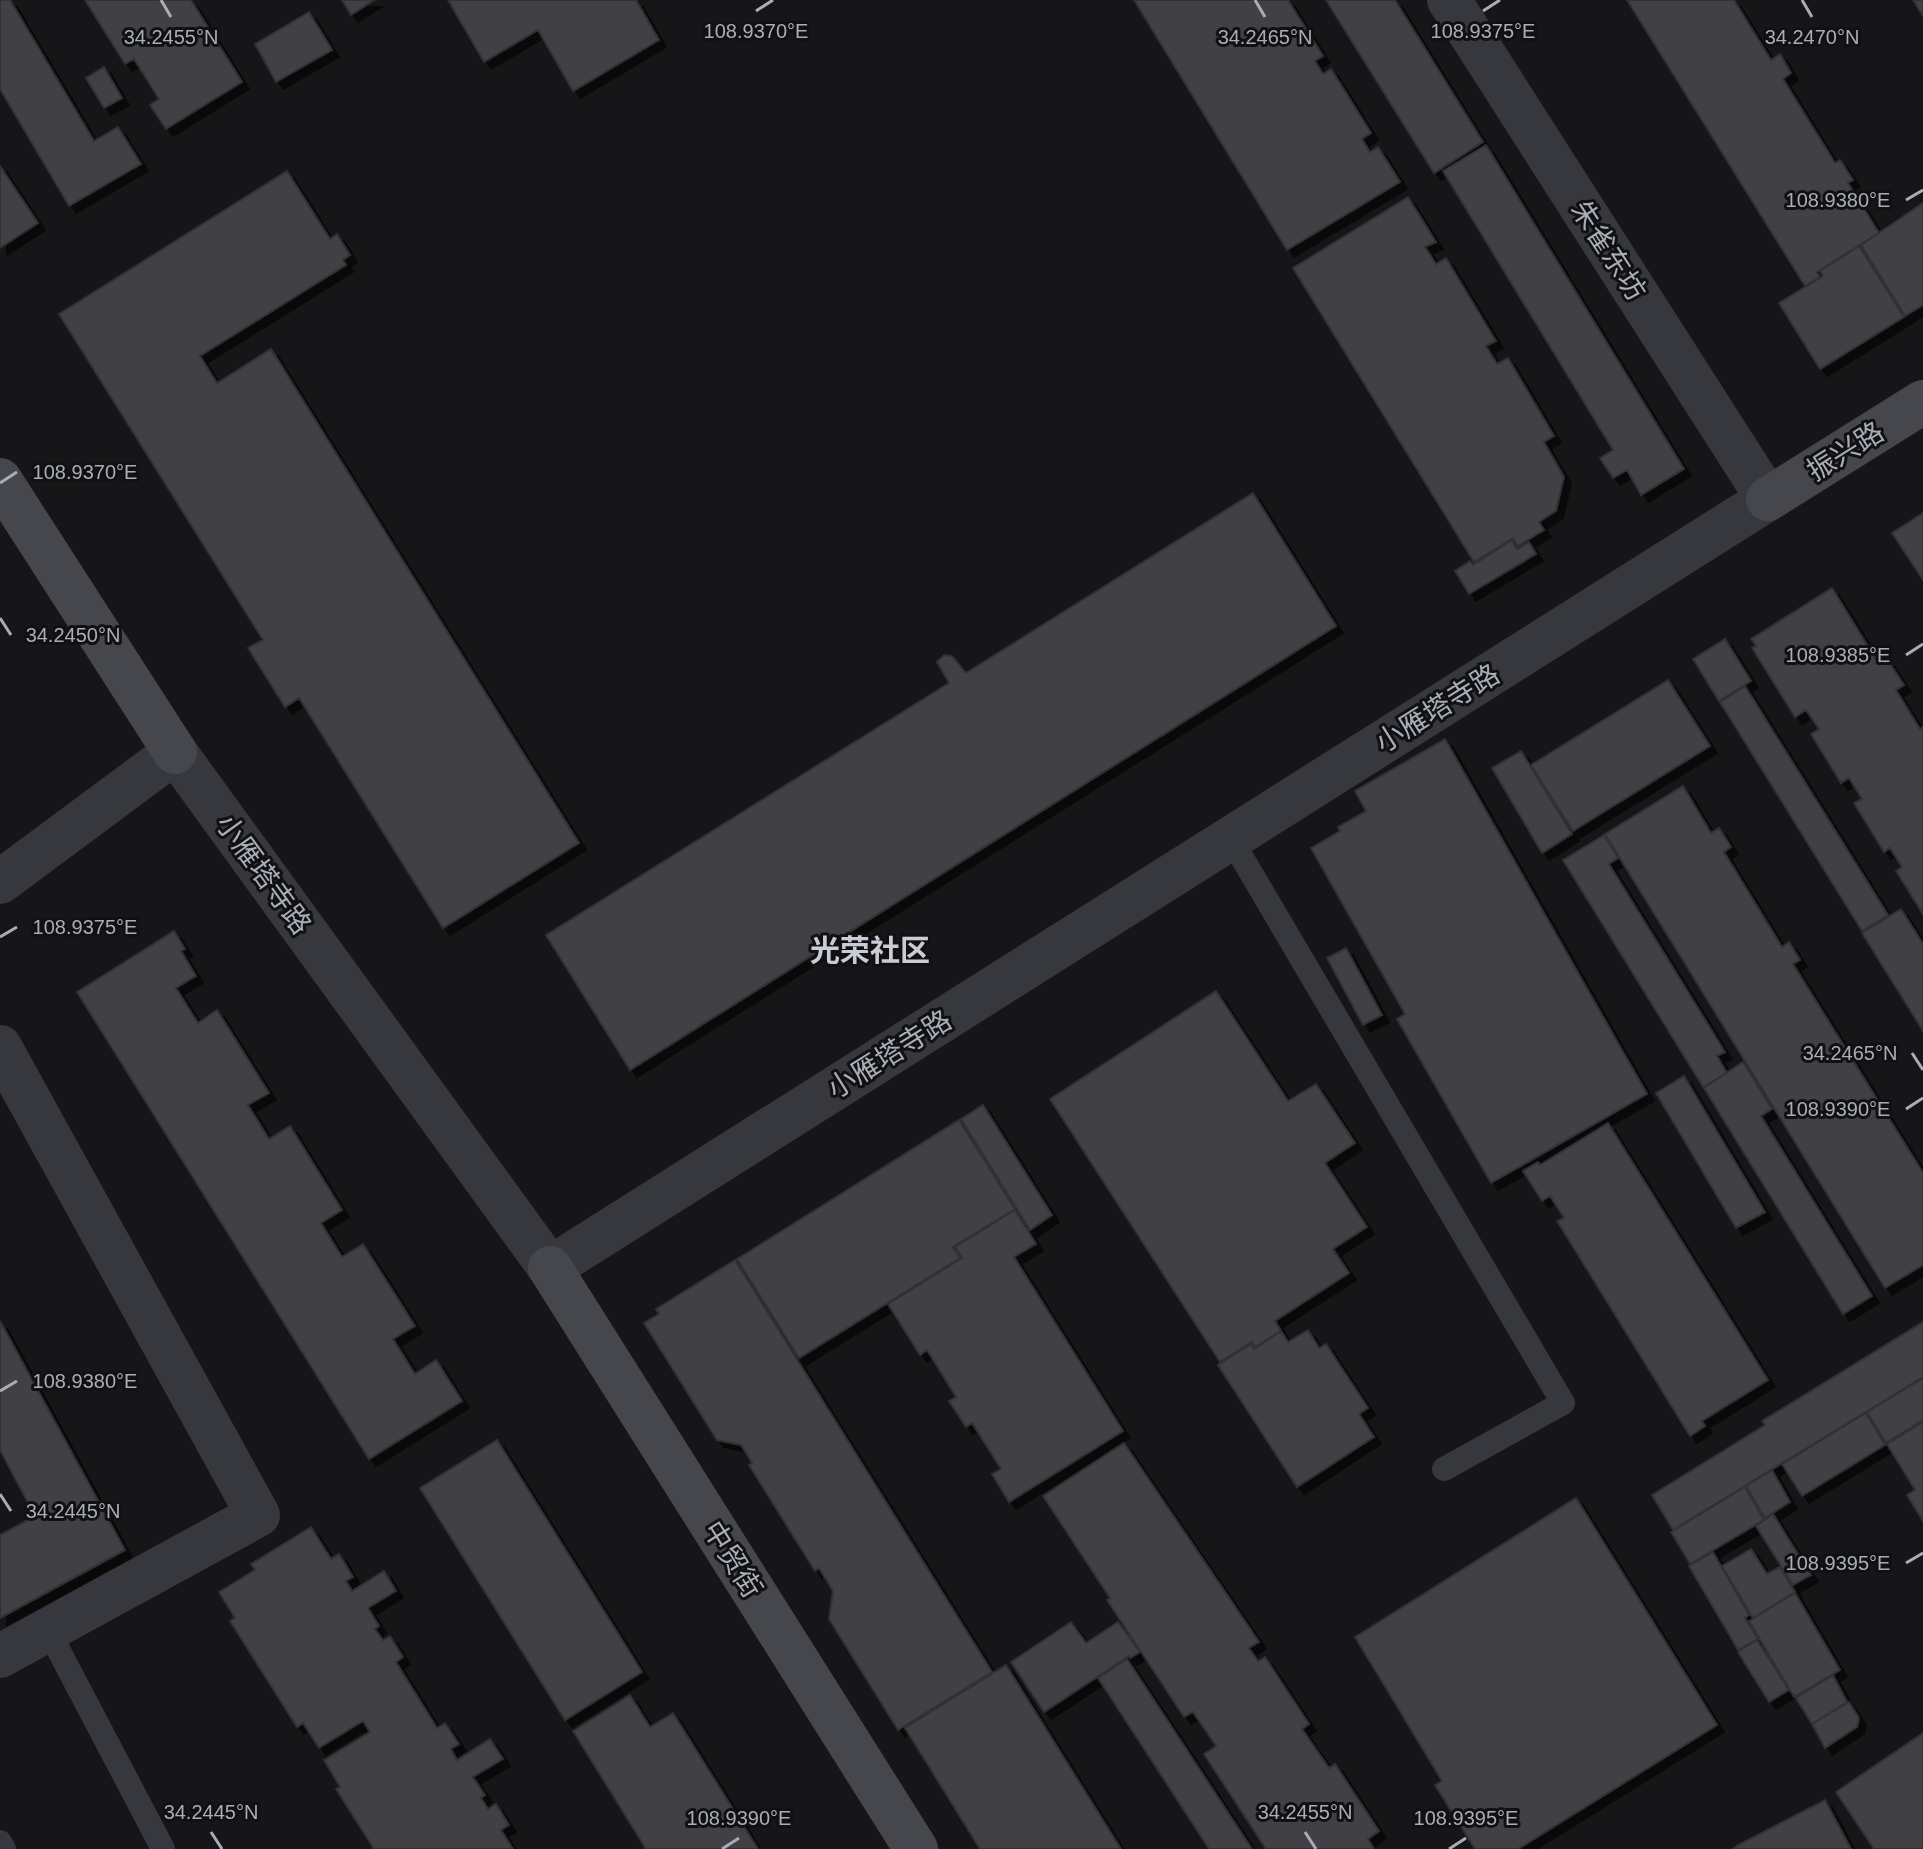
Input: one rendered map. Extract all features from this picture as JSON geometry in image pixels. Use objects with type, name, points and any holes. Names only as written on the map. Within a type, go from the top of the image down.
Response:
[{"type":"street","name":"朱雀东坊","points":[[1449,0],[1768,499]]},
{"type":"street","name":"振兴路","points":[[1768,499],[1923,402]]},
{"type":"street","name":"小雁塔寺路","points":[[0,480],[175,752],[550,1268],[1768,499]]},
{"type":"street","points":[[0,882],[175,752]]},
{"type":"street","points":[[0,1047],[258,1515],[0,1656]]},
{"type":"street","name":"中贸街","points":[[550,1268],[916,1849]]},
{"type":"lane","points":[[1231,839],[1563,1403],[1444,1469]]},
{"type":"lane","points":[[48,1630],[163,1849]]},
{"type":"lane","points":[[0,1842],[4,1849]]},
{"type":"building","points":[[0,0],[10,0],[94,141],[118,127],[141,164],[69,206],[0,89]]},
{"type":"building","points":[[85,0],[191,0],[242,82],[166,129],[150,105],[159,99],[134,59],[125,64]]},
{"type":"building","points":[[342,0],[374,0],[351,15]]},
{"type":"building","points":[[448,0],[636,0],[659,40],[573,91],[538,30],[484,62]]},
{"type":"building","points":[[1134,0],[1288,0],[1323,56],[1315,61],[1323,74],[1331,69],[1371,133],[1362,139],[1370,152],[1378,147],[1400,182],[1287,250]]},
{"type":"building","points":[[1326,0],[1395,0],[1483,142],[1434,173]]},
{"type":"building","points":[[1627,0],[1734,0],[1771,60],[1780,54],[1791,73],[1783,79],[1835,163],[1840,160],[1853,180],[1848,183],[1879,233],[1817,272],[1820,277],[1805,286]]},
{"type":"building","points":[[1913,0],[1923,0],[1923,16]]},
{"type":"building","points":[[309,12],[332,50],[276,82],[255,44]]},
{"type":"building","points":[[104,67],[122,98],[104,108],[86,78]]},
{"type":"building","points":[[1486,145],[1684,469],[1641,495],[1627,470],[1613,478],[1600,458],[1613,450],[1443,171]]},
{"type":"building","points":[[0,166],[38,223],[0,248]]},
{"type":"building","points":[[287,171],[330,239],[337,234],[350,255],[343,260],[346,265],[200,356],[217,383],[271,349],[579,843],[443,928],[299,698],[285,707],[248,648],[263,640],[59,314]]},
{"type":"building","points":[[1408,197],[1436,242],[1425,247],[1436,264],[1446,258],[1496,341],[1486,346],[1497,364],[1508,358],[1554,436],[1544,442],[1564,477],[1556,511],[1539,522],[1544,530],[1518,546],[1513,538],[1474,562],[1293,268]]},
{"type":"building","points":[[1923,203],[1923,305],[1905,316],[1861,245]]},
{"type":"building","points":[[1859,246],[1904,317],[1820,369],[1779,303],[1823,276],[1820,271]]},
{"type":"building","points":[[1253,493],[1336,626],[630,1070],[546,935],[949,683],[937,662],[944,655],[952,656],[966,673]]},
{"type":"building","points":[[1923,513],[1923,580],[1892,533]]},
{"type":"building","points":[[1512,540],[1517,549],[1529,542],[1536,554],[1469,594],[1455,571],[1470,561],[1473,565]]},
{"type":"building","points":[[1832,588],[1879,664],[1887,659],[1904,685],[1896,690],[1920,729],[1923,727],[1923,914],[1896,871],[1902,867],[1890,848],[1884,852],[1854,803],[1862,799],[1849,778],[1841,783],[1811,734],[1819,729],[1806,710],[1795,717],[1752,648],[1756,646],[1751,639]]},
{"type":"building","points":[[1725,639],[1751,681],[1719,701],[1693,659]]},
{"type":"building","points":[[1668,680],[1710,746],[1573,831],[1531,765]]},
{"type":"building","points":[[1745,686],[1888,915],[1862,931],[1720,702]]},
{"type":"building","points":[[1445,739],[1647,1094],[1491,1183],[1397,1019],[1405,1014],[1311,848],[1366,811],[1355,791]]},
{"type":"building","points":[[1521,751],[1572,834],[1542,853],[1492,768]]},
{"type":"building","points":[[1683,786],[1711,833],[1719,828],[1731,847],[1724,852],[1782,947],[1789,942],[1800,960],[1793,964],[1923,1173],[1923,1265],[1885,1288],[1605,834]]},
{"type":"building","points":[[1604,835],[1618,858],[1609,864],[1725,1052],[1717,1056],[1727,1073],[1703,1087],[1563,860]]},
{"type":"building","points":[[1901,909],[1923,944],[1923,1031],[1862,933]]},
{"type":"building","points":[[174,931],[185,949],[181,951],[196,976],[176,988],[198,1023],[217,1010],[269,1093],[248,1105],[269,1139],[290,1126],[342,1210],[321,1223],[342,1257],[363,1244],[415,1326],[393,1339],[415,1374],[436,1360],[462,1401],[369,1459],[77,992]]},
{"type":"building","points":[[1346,948],[1382,1015],[1363,1025],[1327,958]]},
{"type":"building","points":[[1216,991],[1288,1101],[1316,1084],[1355,1143],[1325,1163],[1367,1227],[1333,1249],[1349,1273],[1275,1321],[1281,1331],[1255,1347],[1252,1342],[1220,1362],[1050,1099]]},
{"type":"building","points":[[1743,1062],[1772,1109],[1761,1116],[1872,1296],[1843,1314],[1704,1088]]},
{"type":"building","points":[[1684,1076],[1765,1212],[1736,1228],[1656,1093]]},
{"type":"building","points":[[983,1105],[1052,1215],[1030,1230],[961,1119]]},
{"type":"building","points":[[959,1120],[1015,1209],[953,1247],[960,1258],[799,1358],[737,1259]]},
{"type":"building","points":[[1608,1123],[1768,1380],[1702,1421],[1705,1426],[1690,1436],[1557,1221],[1564,1218],[1550,1196],[1542,1201],[1523,1171],[1538,1162],[1540,1165]]},
{"type":"building","points":[[1015,1210],[1036,1244],[1014,1257],[1123,1431],[1009,1502],[992,1474],[1001,1469],[972,1423],[966,1427],[949,1401],[956,1397],[927,1350],[920,1355],[888,1304],[962,1258],[955,1247]]},
{"type":"building","points":[[735,1260],[992,1672],[898,1730],[829,1619],[833,1591],[819,1568],[815,1571],[749,1465],[752,1463],[741,1445],[717,1440],[644,1323],[659,1314],[656,1309]]},
{"type":"building","points":[[0,1321],[125,1550],[0,1618],[0,1535],[35,1516],[0,1450]]},
{"type":"building","points":[[1923,1322],[1923,1377],[1673,1530],[1652,1495],[1765,1425],[1762,1421]]},
{"type":"building","points":[[1308,1330],[1319,1348],[1326,1344],[1368,1408],[1359,1414],[1374,1437],[1297,1487],[1218,1365],[1251,1344],[1254,1349],[1281,1331],[1288,1342]]},
{"type":"building","points":[[1923,1378],[1923,1420],[1886,1443],[1867,1412]]},
{"type":"building","points":[[1866,1413],[1885,1445],[1802,1496],[1782,1464]]},
{"type":"building","points":[[1923,1422],[1923,1521],[1907,1495],[1915,1490],[1887,1444]]},
{"type":"building","points":[[497,1440],[642,1672],[565,1720],[420,1488]]},
{"type":"building","points":[[1124,1443],[1259,1642],[1249,1648],[1258,1661],[1265,1657],[1309,1724],[1302,1729],[1329,1768],[1335,1764],[1379,1831],[1368,1839],[1374,1849],[1266,1849],[1204,1754],[1216,1746],[1193,1712],[1184,1717],[1107,1600],[1110,1598],[1043,1496]]},
{"type":"building","points":[[1772,1470],[1790,1502],[1765,1518],[1746,1486]]},
{"type":"building","points":[[1745,1487],[1764,1520],[1690,1564],[1671,1532]]},
{"type":"building","points":[[1576,1498],[1717,1725],[1518,1849],[1475,1849],[1435,1785],[1442,1781],[1355,1637]]},
{"type":"building","points":[[1773,1514],[1811,1575],[1793,1585],[1756,1526]]},
{"type":"building","points":[[311,1527],[331,1559],[339,1554],[353,1577],[346,1581],[352,1591],[384,1571],[396,1591],[368,1608],[379,1626],[375,1629],[383,1640],[390,1636],[403,1657],[396,1662],[437,1728],[445,1723],[459,1744],[451,1749],[457,1760],[490,1739],[503,1759],[473,1777],[485,1795],[481,1798],[488,1809],[496,1804],[509,1825],[501,1830],[513,1849],[374,1849],[336,1789],[340,1787],[324,1760],[370,1732],[363,1721],[319,1748],[303,1723],[297,1727],[230,1621],[235,1618],[219,1592],[255,1570],[251,1564]]},
{"type":"building","points":[[1751,1549],[1767,1574],[1780,1567],[1795,1592],[1753,1618],[1722,1566]]},
{"type":"building","points":[[1713,1552],[1749,1615],[1745,1618],[1758,1639],[1738,1650],[1689,1566]]},
{"type":"building","points":[[1795,1593],[1840,1670],[1794,1697],[1749,1621]]},
{"type":"building","points":[[1071,1622],[1086,1643],[1118,1622],[1140,1652],[1129,1656],[1044,1712],[1011,1662]]},
{"type":"building","points":[[1757,1640],[1789,1690],[1769,1702],[1738,1652]]},
{"type":"building","points":[[1127,1659],[1252,1849],[1209,1849],[1098,1678]]},
{"type":"building","points":[[1006,1665],[1121,1849],[980,1849],[905,1728]]},
{"type":"building","points":[[1833,1675],[1847,1702],[1812,1724],[1796,1698]]},
{"type":"building","points":[[630,1695],[650,1727],[673,1713],[758,1849],[646,1849],[573,1731]]},
{"type":"building","points":[[1849,1702],[1859,1718],[1857,1727],[1825,1748],[1812,1724]]},
{"type":"building","points":[[1923,1733],[1923,1849],[1874,1849],[1836,1792]]},
{"type":"building","points":[[1825,1800],[1851,1849],[1733,1849],[1738,1845]]},
{"type":"district","name":"光荣社区","points":[[870,951]]}]
